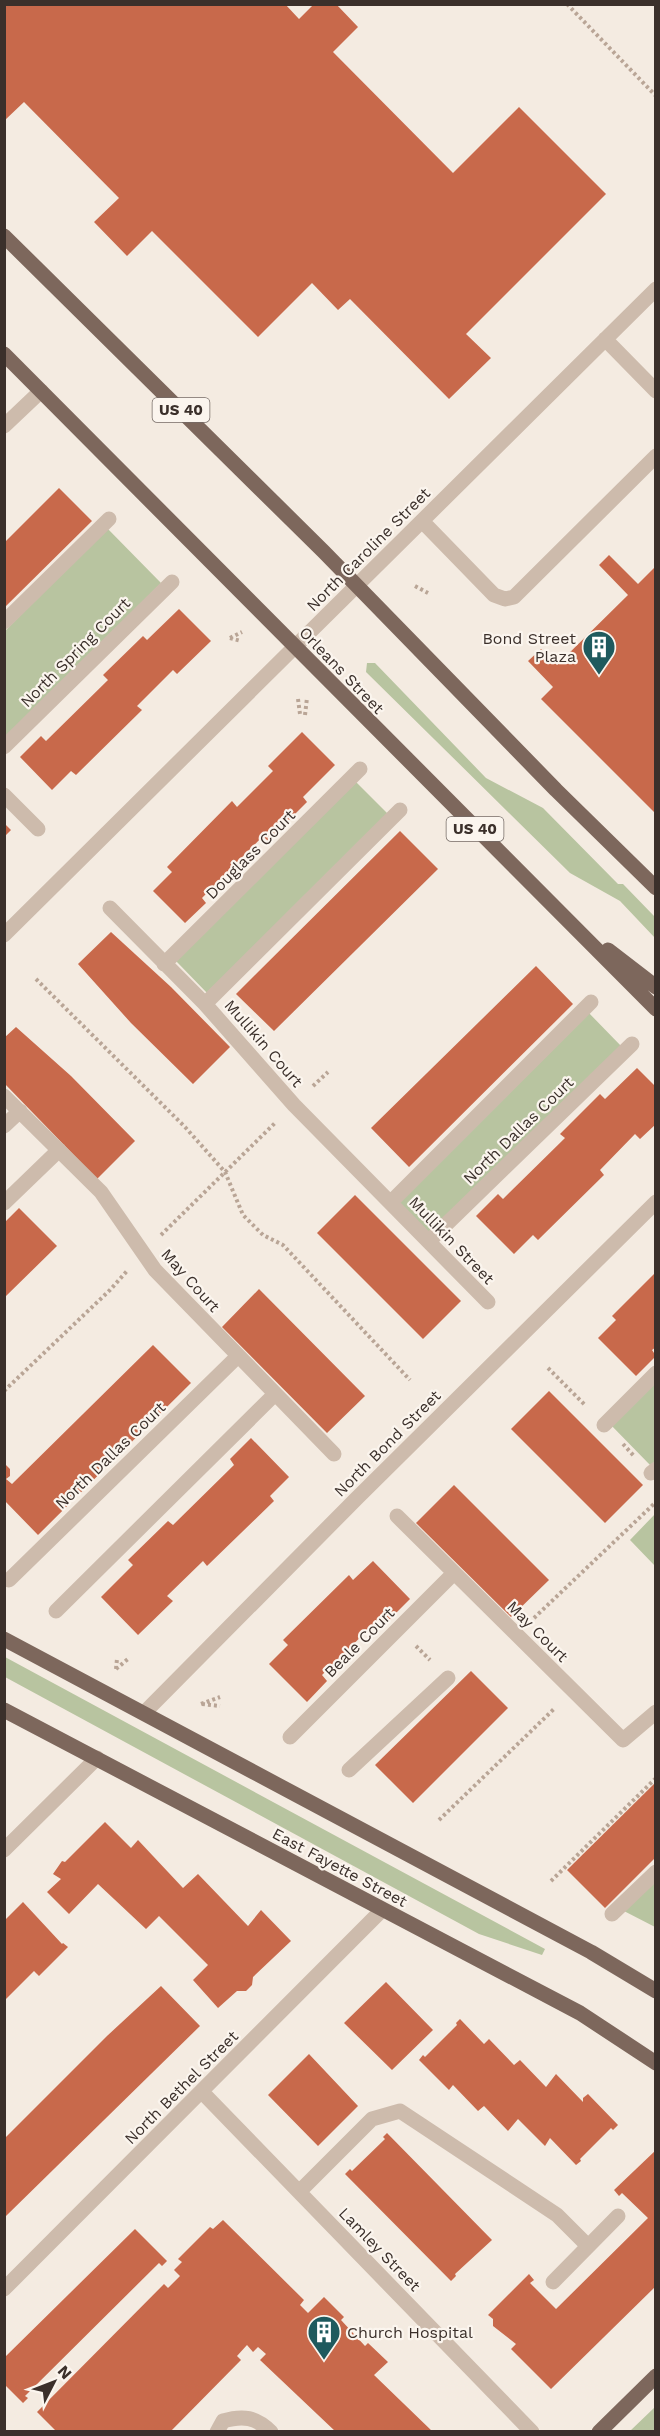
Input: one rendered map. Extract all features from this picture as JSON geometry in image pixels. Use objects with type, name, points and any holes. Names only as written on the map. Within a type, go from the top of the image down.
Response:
[{"type":"main road","name":"US 40","points":[[4,236],[357,585],[556,790],[656,888]]},
{"type":"main road","name":"Orleans Street","points":[[4,354],[656,1009]]},
{"type":"main road","points":[[558,912],[656,987]]},
{"type":"main road","points":[[4,1639],[145,1712],[591,1952],[656,1990]]},
{"type":"main road","name":"East Fayette Street","points":[[4,1710],[580,2013],[656,2063]]},
{"type":"main road","points":[[599,2432],[656,2376]]},
{"type":"street","name":"North Caroline Street","points":[[4,935],[656,289]]},
{"type":"street","points":[[605,339],[656,391]]},
{"type":"street","points":[[4,426],[41,390]]},
{"type":"street","points":[[422,521],[494,596],[505,599],[514,597],[656,456]]},
{"type":"street","points":[[4,622],[109,519]]},
{"type":"street","name":"North Spring Court","points":[[4,747],[172,582]]},
{"type":"street","name":"Douglass Court","points":[[164,964],[360,769]]},
{"type":"street","points":[[4,795],[38,829]]},
{"type":"street","points":[[205,1004],[400,810]]},
{"type":"street","name":"Mullikin Court","points":[[110,908],[205,1004],[294,1105],[391,1202]]},
{"type":"street","points":[[391,1202],[591,1002]]},
{"type":"street","name":"North Dallas Court","points":[[429,1241],[632,1044]]},
{"type":"street","name":"May Court","points":[[4,1096],[101,1192],[155,1270],[334,1454]]},
{"type":"street","points":[[4,1126],[20,1111]]},
{"type":"street","points":[[4,1203],[59,1150]]},
{"type":"street","name":"Mullikin Street","points":[[391,1202],[488,1302]]},
{"type":"street","name":"North Bond Street","points":[[145,1712],[656,1202]]},
{"type":"street","name":"North Dallas Court","points":[[9,1580],[237,1356]]},
{"type":"street","points":[[604,1425],[656,1372]]},
{"type":"street","points":[[56,1611],[275,1394]]},
{"type":"street","name":"May Court","points":[[398,1516],[515,1636],[623,1740],[656,1712]]},
{"type":"street","name":"Beale Court","points":[[290,1737],[454,1573]]},
{"type":"street","points":[[349,1770],[448,1678]]},
{"type":"street","points":[[4,1850],[97,1758]]},
{"type":"street","points":[[612,1914],[656,1872]]},
{"type":"street","name":"North Bethel Street","points":[[4,2289],[382,1910]]},
{"type":"street","name":"Lamley Street","points":[[202,2092],[532,2432]]},
{"type":"street","points":[[299,2192],[372,2119],[400,2111],[557,2215],[588,2246]]},
{"type":"street","points":[[553,2282],[618,2216]]},
{"type":"street","points":[[217,2432],[223,2421],[240,2416],[261,2421],[271,2432]]},
{"type":"path","points":[[567,4],[656,96]]},
{"type":"path","points":[[415,586],[428,593],[416,592]]},
{"type":"path","points":[[241,641],[230,638],[242,632]]},
{"type":"path","points":[[298,699],[303,714],[307,699]]},
{"type":"path","points":[[36,979],[185,1127],[225,1172],[243,1215],[262,1235],[283,1245],[410,1380]]},
{"type":"path","points":[[4,1391],[110,1290],[143,1253],[327,1072]]},
{"type":"path","points":[[515,1636],[656,1503]]},
{"type":"path","points":[[399,1628],[448,1678]]},
{"type":"path","points":[[117,1659],[116,1670],[128,1659]]},
{"type":"path","points":[[439,1820],[573,1692]]},
{"type":"path","points":[[220,1697],[201,1704],[220,1706]]},
{"type":"path","points":[[551,1881],[656,1778]]},
{"type":"green space","points":[[107,528],[161,583],[5,739],[5,631]]},
{"type":"green space","points":[[367,663],[375,663],[486,778],[543,808],[618,884],[623,884],[655,917],[655,938],[620,901],[570,873],[366,672]]},
{"type":"green space","points":[[356,782],[389,815],[208,994],[176,961]]},
{"type":"green space","points":[[587,1011],[622,1047],[429,1237],[394,1201]]},
{"type":"green space","points":[[655,1376],[655,1461],[651,1466],[608,1422]]},
{"type":"green space","points":[[655,1514],[655,1566],[630,1540]]},
{"type":"green space","points":[[5,1657],[545,1949],[542,1955],[479,1934],[5,1677]]},
{"type":"green space","points":[[655,1878],[655,1927],[622,1910]]},
{"type":"green space","points":[[655,2407],[655,2431],[630,2431]]},
{"type":"building","points":[[4,4],[285,4],[299,19],[314,4],[336,4],[358,27],[333,52],[453,173],[519,107],[606,194],[466,334],[491,358],[449,399],[350,299],[338,310],[312,283],[258,337],[152,231],[127,256],[94,222],[119,198],[24,102],[4,121]]},
{"type":"building","points":[[59,488],[92,521],[4,608],[4,543]]},
{"type":"building","name":"Bond Street Plaza","points":[[609,555],[638,584],[656,566],[656,814],[541,699],[553,687],[528,661],[541,649],[557,665],[628,595],[599,565]]},
{"type":"building","points":[[179,609],[211,641],[177,674],[173,670],[137,706],[142,710],[76,775],[71,771],[52,790],[20,757],[41,736],[46,741],[108,680],[103,675],[143,636],[147,640]]},
{"type":"building","points":[[302,732],[335,765],[303,797],[307,802],[268,841],[263,836],[202,898],[206,903],[185,923],[153,891],[172,872],[167,867],[232,801],[237,807],[273,771],[268,766]]},
{"type":"building","points":[[4,823],[11,830],[4,837]]},
{"type":"building","points":[[400,831],[438,869],[274,1031],[236,994]]},
{"type":"building","points":[[111,932],[171,987],[230,1047],[193,1084],[131,1023],[78,964]]},
{"type":"building","points":[[536,966],[573,1004],[409,1167],[371,1128]]},
{"type":"building","points":[[16,1027],[71,1076],[135,1141],[97,1179],[4,1083],[4,1038]]},
{"type":"building","points":[[637,1068],[656,1087],[656,1124],[640,1139],[635,1134],[600,1170],[604,1175],[538,1240],[533,1235],[514,1254],[476,1216],[498,1194],[503,1199],[565,1138],[560,1134],[600,1094],[605,1099]]},
{"type":"building","points":[[355,1195],[461,1301],[423,1339],[317,1233]]},
{"type":"building","points":[[19,1208],[57,1246],[4,1298],[4,1223]]},
{"type":"building","points":[[656,1272],[656,1347],[652,1350],[656,1356],[636,1376],[598,1338],[616,1320],[612,1316]]},
{"type":"building","points":[[259,1289],[365,1396],[327,1433],[222,1327]]},
{"type":"building","points":[[153,1345],[191,1383],[38,1535],[4,1500],[4,1463],[10,1469],[10,1476],[6,1479],[12,1484]]},
{"type":"building","points":[[549,1391],[643,1485],[605,1523],[511,1429]]},
{"type":"building","points":[[251,1438],[289,1477],[270,1496],[274,1501],[207,1566],[203,1561],[167,1596],[173,1601],[138,1635],[101,1597],[133,1565],[128,1560],[168,1521],[173,1525],[234,1465],[230,1459]]},
{"type":"building","points":[[454,1485],[549,1580],[511,1617],[416,1523]]},
{"type":"building","points":[[373,1561],[410,1599],[389,1620],[383,1615],[322,1675],[327,1681],[307,1702],[269,1664],[288,1645],[283,1640],[349,1575],[353,1580]]},
{"type":"building","points":[[471,1671],[508,1708],[413,1803],[375,1765]]},
{"type":"building","points":[[656,1782],[656,1857],[605,1908],[567,1870]]},
{"type":"building","points":[[105,1822],[131,1848],[138,1840],[183,1888],[198,1874],[248,1926],[261,1910],[291,1941],[253,1977],[252,1985],[246,1991],[237,1991],[218,2008],[193,1980],[208,1965],[159,1916],[146,1929],[98,1884],[69,1914],[47,1892],[61,1879],[53,1874],[62,1861],[65,1862]]},
{"type":"building","points":[[23,1902],[62,1944],[68,1947],[39,1976],[34,1971],[4,2001],[4,1921]]},
{"type":"building","points":[[386,1982],[433,2030],[392,2070],[344,2023]]},
{"type":"building","points":[[161,1986],[200,2026],[6,2216],[4,2139],[107,2036]]},
{"type":"building","points":[[460,2019],[484,2044],[489,2039],[514,2065],[520,2060],[546,2087],[556,2074],[583,2102],[583,2098],[588,2094],[618,2125],[613,2130],[611,2128],[576,2165],[550,2138],[545,2146],[518,2119],[508,2131],[484,2106],[478,2111],[453,2085],[449,2090],[419,2060],[423,2055],[425,2057],[457,2025]]},
{"type":"building","points":[[309,2054],[358,2106],[318,2146],[268,2095]]},
{"type":"building","points":[[387,2133],[492,2240],[455,2274],[456,2276],[451,2281],[345,2174],[350,2169],[352,2171],[385,2139],[383,2137]]},
{"type":"building","points":[[656,2150],[656,2286],[551,2389],[511,2349],[516,2344],[493,2326],[493,2319],[488,2315],[529,2274],[534,2280],[530,2283],[556,2309],[648,2218],[622,2193],[619,2196],[614,2190]]},
{"type":"building","points":[[223,2220],[304,2300],[300,2305],[308,2313],[324,2297],[344,2317],[341,2320],[365,2346],[368,2343],[388,2362],[374,2375],[433,2432],[336,2432],[260,2360],[266,2354],[258,2347],[253,2352],[247,2345],[237,2356],[241,2360],[170,2432],[57,2432],[37,2412],[164,2284],[168,2288],[180,2276],[174,2270],[182,2262],[178,2259],[210,2227],[213,2229]]},
{"type":"building","points":[[135,2229],[167,2261],[162,2266],[159,2263],[25,2396],[28,2398],[23,2403],[4,2384],[4,2358]]},
{"type":"place","name":"Bond Street Plaza","points":[[599,676]]},
{"type":"place","name":"Church Hospital","points":[[324,2361]]}]
